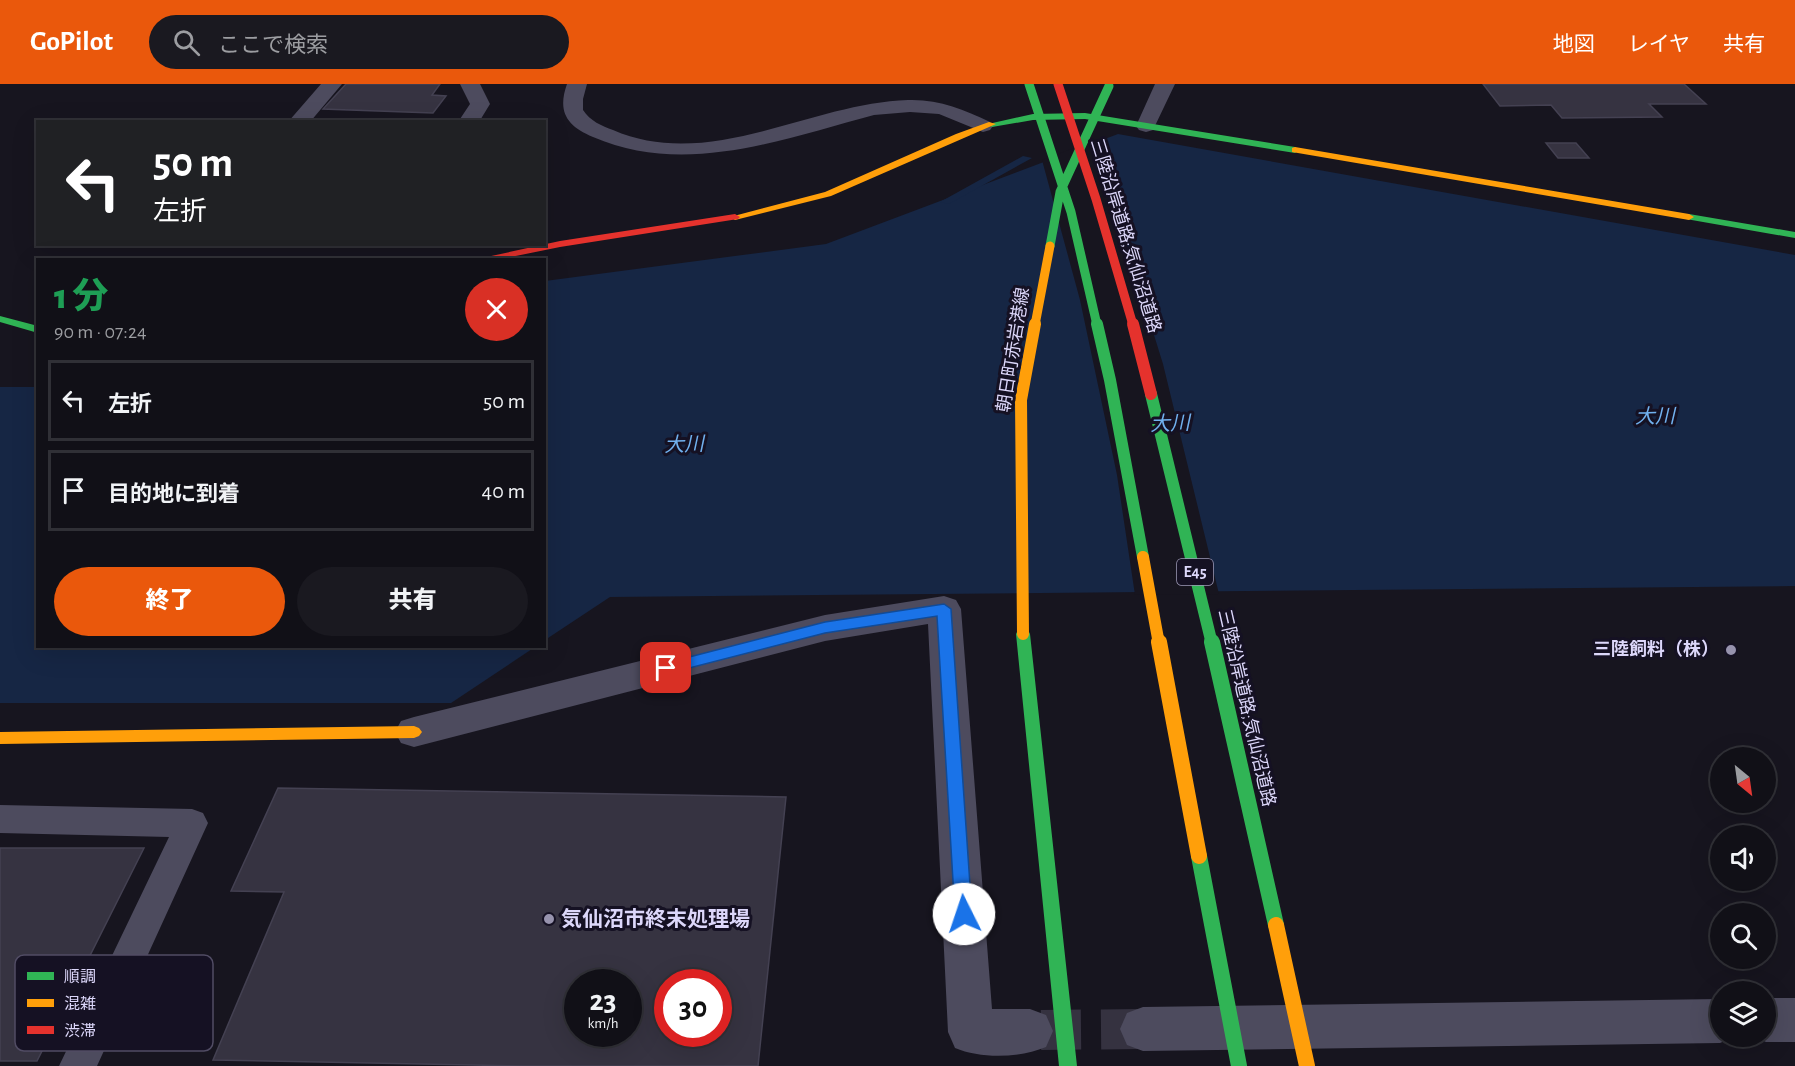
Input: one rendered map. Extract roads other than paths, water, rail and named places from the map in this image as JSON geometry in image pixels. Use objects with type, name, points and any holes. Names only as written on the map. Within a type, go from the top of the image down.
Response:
[{"type":"main road","points":[[1029,84],[1071,212],[1110,380],[1239,1066]]},
{"type":"main road","name":"三陸沿岸道路;気仙沼道路","points":[[1058,84],[1083,154],[1128,300],[1231,719],[1307,1066]]},
{"type":"main road","name":"朝日町赤岩港線","points":[[1068,1066],[1023,634],[1021,400],[1059,192],[1110,85]]},
{"type":"main road","points":[[546,243],[727,219],[808,201],[853,186],[983,126],[1053,115],[1085,116],[1353,159],[1795,235]]},
{"type":"main road","points":[[484,258],[511,248],[526,246]]},
{"type":"main road","points":[[0,319],[36,329]]},
{"type":"main road","points":[[0,738],[414,732]]},
{"type":"street","points":[[300,120],[332,84]]},
{"type":"street","points":[[469,120],[480,104],[470,84]]},
{"type":"street","points":[[577,84],[571,98],[572,110],[579,121],[604,136],[635,145],[668,149],[731,144],[873,109],[894,107],[923,106],[949,110],[983,126]]},
{"type":"street","points":[[1146,126],[1165,84]]},
{"type":"street","points":[[414,732],[825,628],[944,609],[971,1032],[1030,1030]]},
{"type":"street","points":[[1776,1020],[1795,1020]]},
{"type":"street","points":[[1143,1029],[1710,1021]]},
{"type":"lane","points":[[0,819],[192,823],[130,955]]},
{"type":"lane","points":[[78,1066],[85,1051]]},
{"type":"water","name":"大川","points":[[1118,134],[1795,255],[1795,586],[610,597],[546,639],[546,281],[826,244]]},
{"type":"water","points":[[0,387],[36,387],[36,648],[534,648],[451,703],[0,703]]},
{"type":"waterway","points":[[945,202],[1027,158]]},
{"type":"tunnel","points":[[1041,1030],[1143,1029]]},
{"type":"place","name":"三陸飼料（株）","points":[[1731,650]]},
{"type":"place","name":"気仙沼市終末処理場","points":[[549,919]]}]
